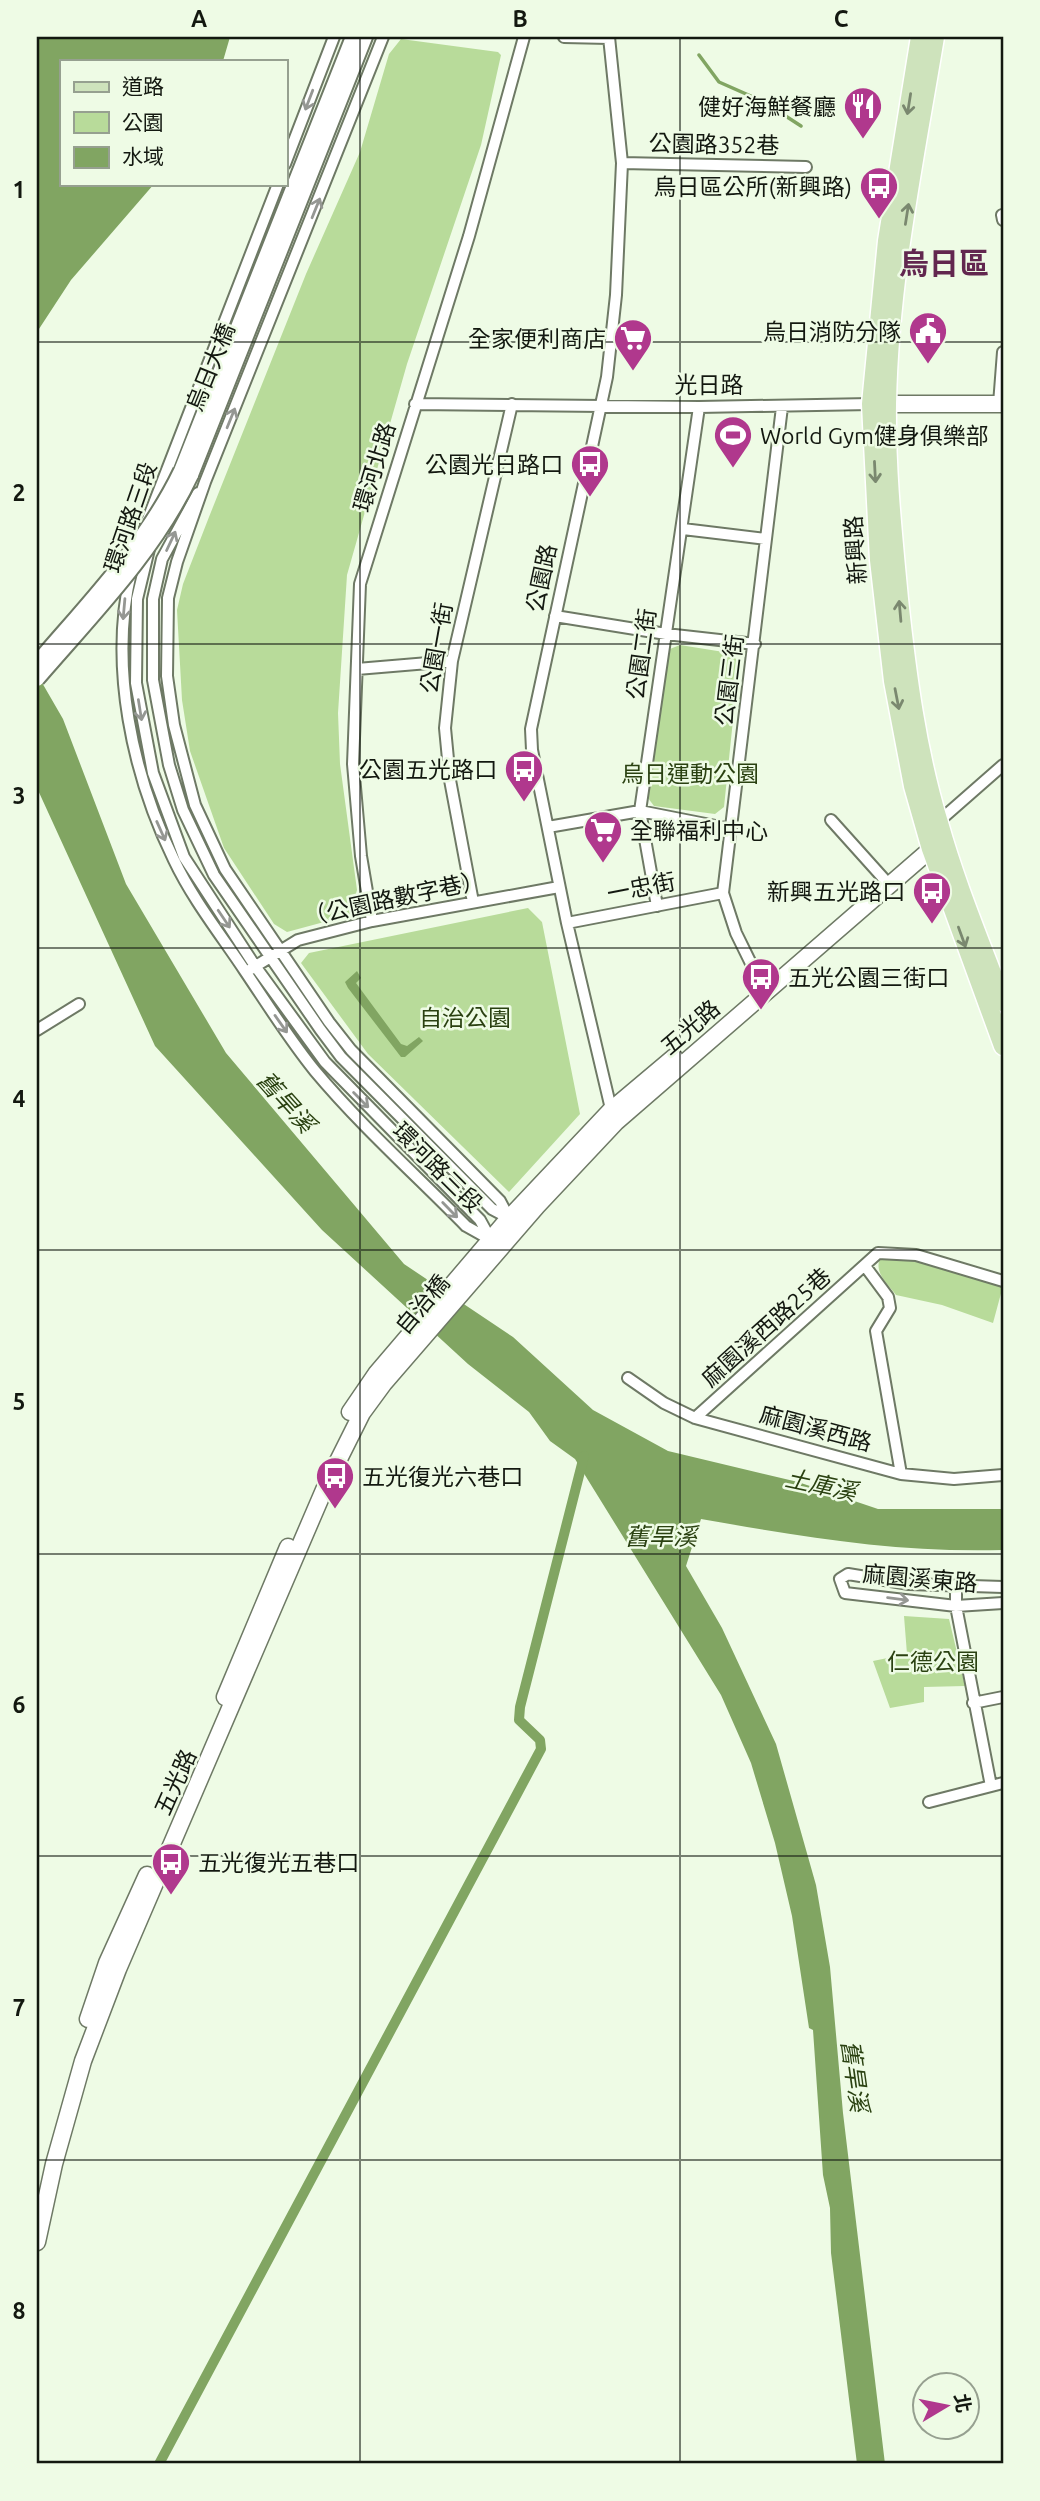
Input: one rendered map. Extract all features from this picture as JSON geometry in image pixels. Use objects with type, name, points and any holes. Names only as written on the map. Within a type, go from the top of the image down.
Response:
[{"type":"main road","name":"新興路","points":[[920,37],[887,241],[879,404],[879,560],[888,642],[913,786],[929,843],[1003,1046]]},
{"type":"main road","name":"新興路","points":[[935,37],[879,404],[909,677],[938,822],[1003,1002]]},
{"type":"main road","name":"光日路","points":[[879,404],[1001,404]]},
{"type":"main road","points":[[929,843],[938,822]]},
{"type":"main road","name":"五光路","points":[[762,987],[884,878],[929,843]]},
{"type":"main road","name":"五光路","points":[[471,1272],[513,1222],[614,1116],[929,843]]},
{"type":"main road","name":"自治橋","points":[[399,1357],[471,1272]]},
{"type":"main road","name":"五光路","points":[[37,2192],[74,2058],[107,1964],[334,1442],[368,1385],[399,1357]]},
{"type":"main road","name":"五光路","points":[[37,2242],[54,2164],[83,2062],[118,1969],[327,1483],[362,1413],[399,1357]]},
{"type":"street","points":[[287,159],[334,37]]},
{"type":"street","name":"烏日大橋","points":[[37,663],[133,550],[168,499],[353,37]]},
{"type":"street","name":"烏日大橋","points":[[37,680],[141,557],[178,503],[365,37]]},
{"type":"street","name":"環河路三段","points":[[383,37],[205,482],[168,598],[165,637],[173,725],[195,804],[225,869],[351,1050],[500,1201],[513,1222]]},
{"type":"street","name":"環河北路","points":[[372,922],[361,856],[353,764],[360,584],[468,236],[524,37]]},
{"type":"street","points":[[564,37],[609,37]]},
{"type":"street","name":"公園路","points":[[609,37],[622,163],[616,295],[607,377],[531,729],[532,750],[566,923],[614,1116]]},
{"type":"street","name":"公園路352巷","points":[[622,163],[806,167]]},
{"type":"street","name":"環河路三段","points":[[277,186],[134,558],[125,598],[122,643],[133,733],[156,820],[193,894],[251,969],[316,1072],[471,1231],[495,1243]]},
{"type":"street","points":[[1001,404],[1003,352]]},
{"type":"street","name":"光日路","points":[[415,404],[699,407],[879,404]]},
{"type":"street","name":"公園一街","points":[[473,902],[450,780],[445,728],[452,660],[512,404]]},
{"type":"street","name":"公園二街","points":[[657,906],[640,811],[699,407]]},
{"type":"street","name":"公園三街","points":[[762,987],[736,933],[723,893],[782,407]]},
{"type":"street","name":"環河路三段","points":[[205,482],[184,513],[162,559],[153,599],[153,680],[169,765],[183,810],[214,875],[341,1057],[492,1209],[513,1222]]},
{"type":"street","points":[[683,529],[766,539]]},
{"type":"street","points":[[555,615],[666,634],[755,644]]},
{"type":"street","points":[[357,668],[452,660]]},
{"type":"street","points":[[938,822],[1003,765]]},
{"type":"street","points":[[548,827],[640,811],[731,829]]},
{"type":"street","points":[[831,820],[884,878]]},
{"type":"street","name":"（公園路數字巷）","points":[[251,969],[280,948],[298,940],[372,922],[559,887]]},
{"type":"street","name":"一忠街","points":[[566,923],[723,893]]},
{"type":"street","points":[[37,1031],[79,1004]]},
{"type":"street","name":"麻園溪西路25巷","points":[[695,1418],[878,1253],[916,1255],[1003,1281]]},
{"type":"street","points":[[865,1266],[888,1297],[890,1308],[876,1331],[901,1474]]},
{"type":"street","name":"麻園溪西路","points":[[628,1378],[664,1403],[695,1418],[901,1474],[954,1479],[1003,1475]]},
{"type":"street","name":"麻園溪東路","points":[[1003,1587],[956,1588],[848,1574],[840,1578],[845,1592],[956,1606],[1003,1603]]},
{"type":"street","points":[[956,1588],[956,1606],[973,1703],[991,1786]]},
{"type":"street","points":[[973,1703],[1003,1697]]},
{"type":"street","points":[[929,1802],[1003,1783]]},
{"type":"green space","points":[[401,39],[498,52],[501,55],[481,145],[407,364],[347,575],[338,713],[340,764],[357,890],[350,915],[287,932],[274,924],[224,848],[190,751],[182,700],[177,610],[183,584],[306,274],[360,152],[389,54]]},
{"type":"green space","name":"烏日運動公園","points":[[680,645],[730,653],[739,662],[724,807],[715,814],[654,806],[648,798],[670,649]]},
{"type":"green space","name":"自治公園","points":[[528,908],[542,922],[580,1114],[509,1192],[368,1054],[301,963],[309,953]]},
{"type":"green space","points":[[909,1257],[1003,1286],[993,1323],[942,1305],[896,1295],[880,1273],[880,1258]]},
{"type":"green space","name":"仁德公園","points":[[904,1616],[949,1619],[965,1686],[924,1687],[924,1702],[890,1708],[873,1661],[907,1654]]},
{"type":"water","points":[[37,37],[230,37],[223,60],[60,60],[60,186],[152,186],[71,280],[37,332]]},
{"type":"water","name":"舊旱溪","points":[[37,674],[63,719],[126,884],[226,1053],[404,1264],[513,1337],[593,1410],[668,1451],[798,1482],[878,1509],[1003,1509],[1003,1550],[888,1546],[814,1538],[701,1519],[686,1566],[722,1628],[776,1744],[816,1885],[830,1967],[843,2113],[885,2464],[857,2464],[831,2253],[830,2208],[823,2175],[813,2030],[809,2028],[792,1916],[775,1843],[751,1763],[721,1695],[575,1459],[550,1441],[529,1412],[468,1364],[322,1230],[155,1046],[37,788]]},
{"type":"water","points":[[357,971],[361,978],[356,983],[401,1044],[407,1046],[419,1037],[423,1041],[405,1057],[401,1057],[348,988],[345,982]]},
{"type":"waterway","points":[[699,55],[719,82],[764,102],[801,126]]},
{"type":"waterway","points":[[159,2464],[541,1749],[540,1740],[519,1720],[520,1707],[584,1456]]},
{"type":"place","name":"健好海鮮餐廳","points":[[863,140]]},
{"type":"place","name":"烏日區公所(新興路)","points":[[879,220]]},
{"type":"place","name":"烏日消防分隊","points":[[928,365]]},
{"type":"place","name":"全家便利商店","points":[[633,372]]},
{"type":"place","name":"World Gym健身俱樂部","points":[[733,469]]},
{"type":"place","name":"公園光日路口","points":[[590,498]]},
{"type":"place","name":"公園五光路口","points":[[524,803]]},
{"type":"place","name":"全聯福利中心","points":[[603,864]]},
{"type":"place","name":"新興五光路口","points":[[932,925]]},
{"type":"place","name":"五光公園三街口","points":[[761,1011]]},
{"type":"place","name":"五光復光六巷口","points":[[335,1510]]},
{"type":"place","name":"五光復光五巷口","points":[[171,1896]]},
{"type":"district","name":"烏日區","points":[[944,263]]},
{"type":"water label","name":"土庫溪","points":[[821,1485]]}]
